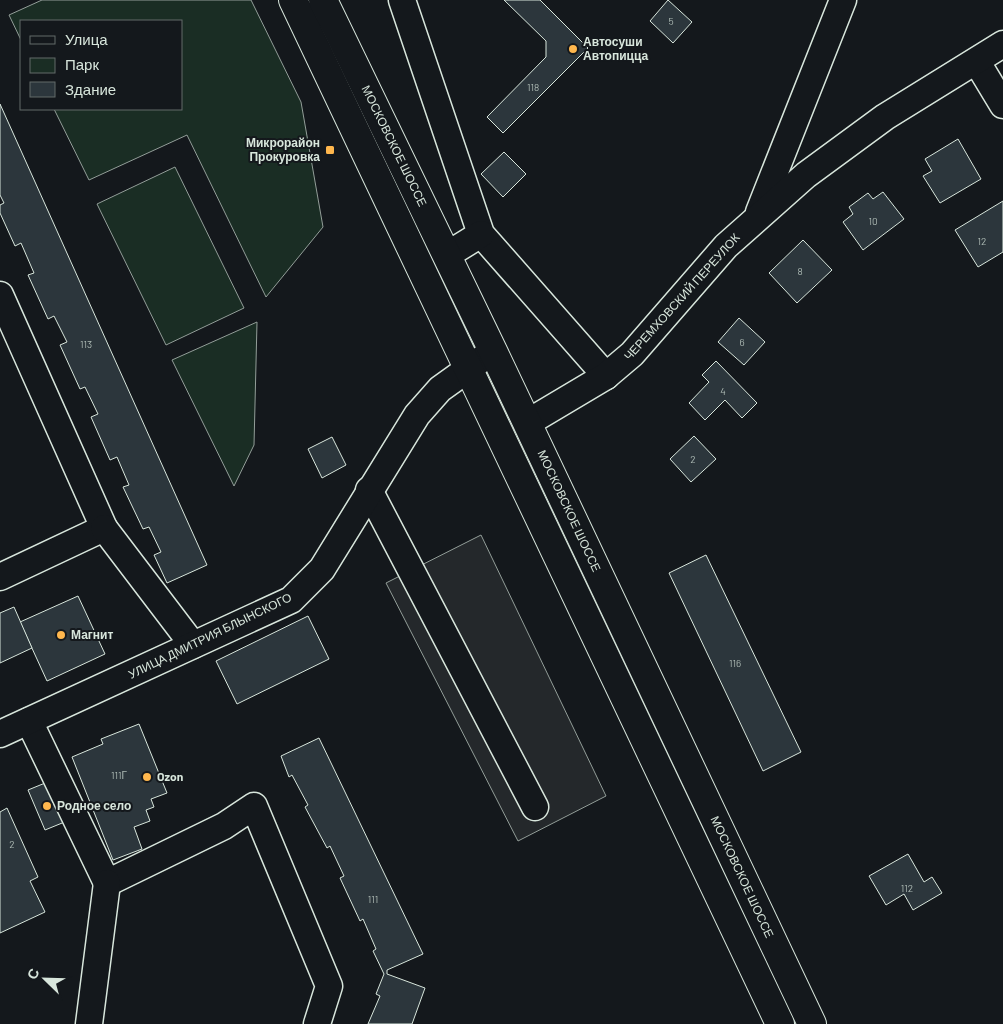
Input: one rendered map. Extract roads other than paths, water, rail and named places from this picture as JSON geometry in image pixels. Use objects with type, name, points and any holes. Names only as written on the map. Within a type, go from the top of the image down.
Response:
[{"type":"main road","points":[[293,0],[780,1024]]},
{"type":"main road","name":"МОСКОВСКОЕ ШОССЕ","points":[[323,0],[493,351],[812,1024]]},
{"type":"street","points":[[402,0],[481,234],[606,376]]},
{"type":"street","points":[[758,215],[843,0]]},
{"type":"street","name":"ЧЕРЕМХОВСКИЙ ПЕРЕУЛОК","points":[[527,423],[606,376],[632,354],[726,246],[758,215],[806,175],[885,117],[977,62],[1003,44]]},
{"type":"street","points":[[977,62],[1003,105]]},
{"type":"street","points":[[447,255],[481,234]]},
{"type":"street","points":[[0,295],[104,528],[193,645]]},
{"type":"street","name":"УЛИЦА ДМИТРИЯ БЛЫНСКОГО","points":[[0,734],[291,600],[322,569],[417,415],[440,389],[468,367],[493,351]]},
{"type":"street","points":[[369,490],[534,807]]},
{"type":"street","points":[[0,577],[104,528]]},
{"type":"street","points":[[30,721],[107,883],[89,1024]]},
{"type":"street","points":[[107,883],[224,826],[254,806],[330,986],[317,1024]]},
{"type":"place","name":"Автосуши Автопицца","points":[[573,49]]},
{"type":"place","name":"Микрорайон Прокуровка","points":[[330,150]]},
{"type":"place","name":"Магнит","points":[[61,635]]},
{"type":"place","name":"Ozon","points":[[147,777]]},
{"type":"place","name":"Родное село","points":[[47,806]]}]
